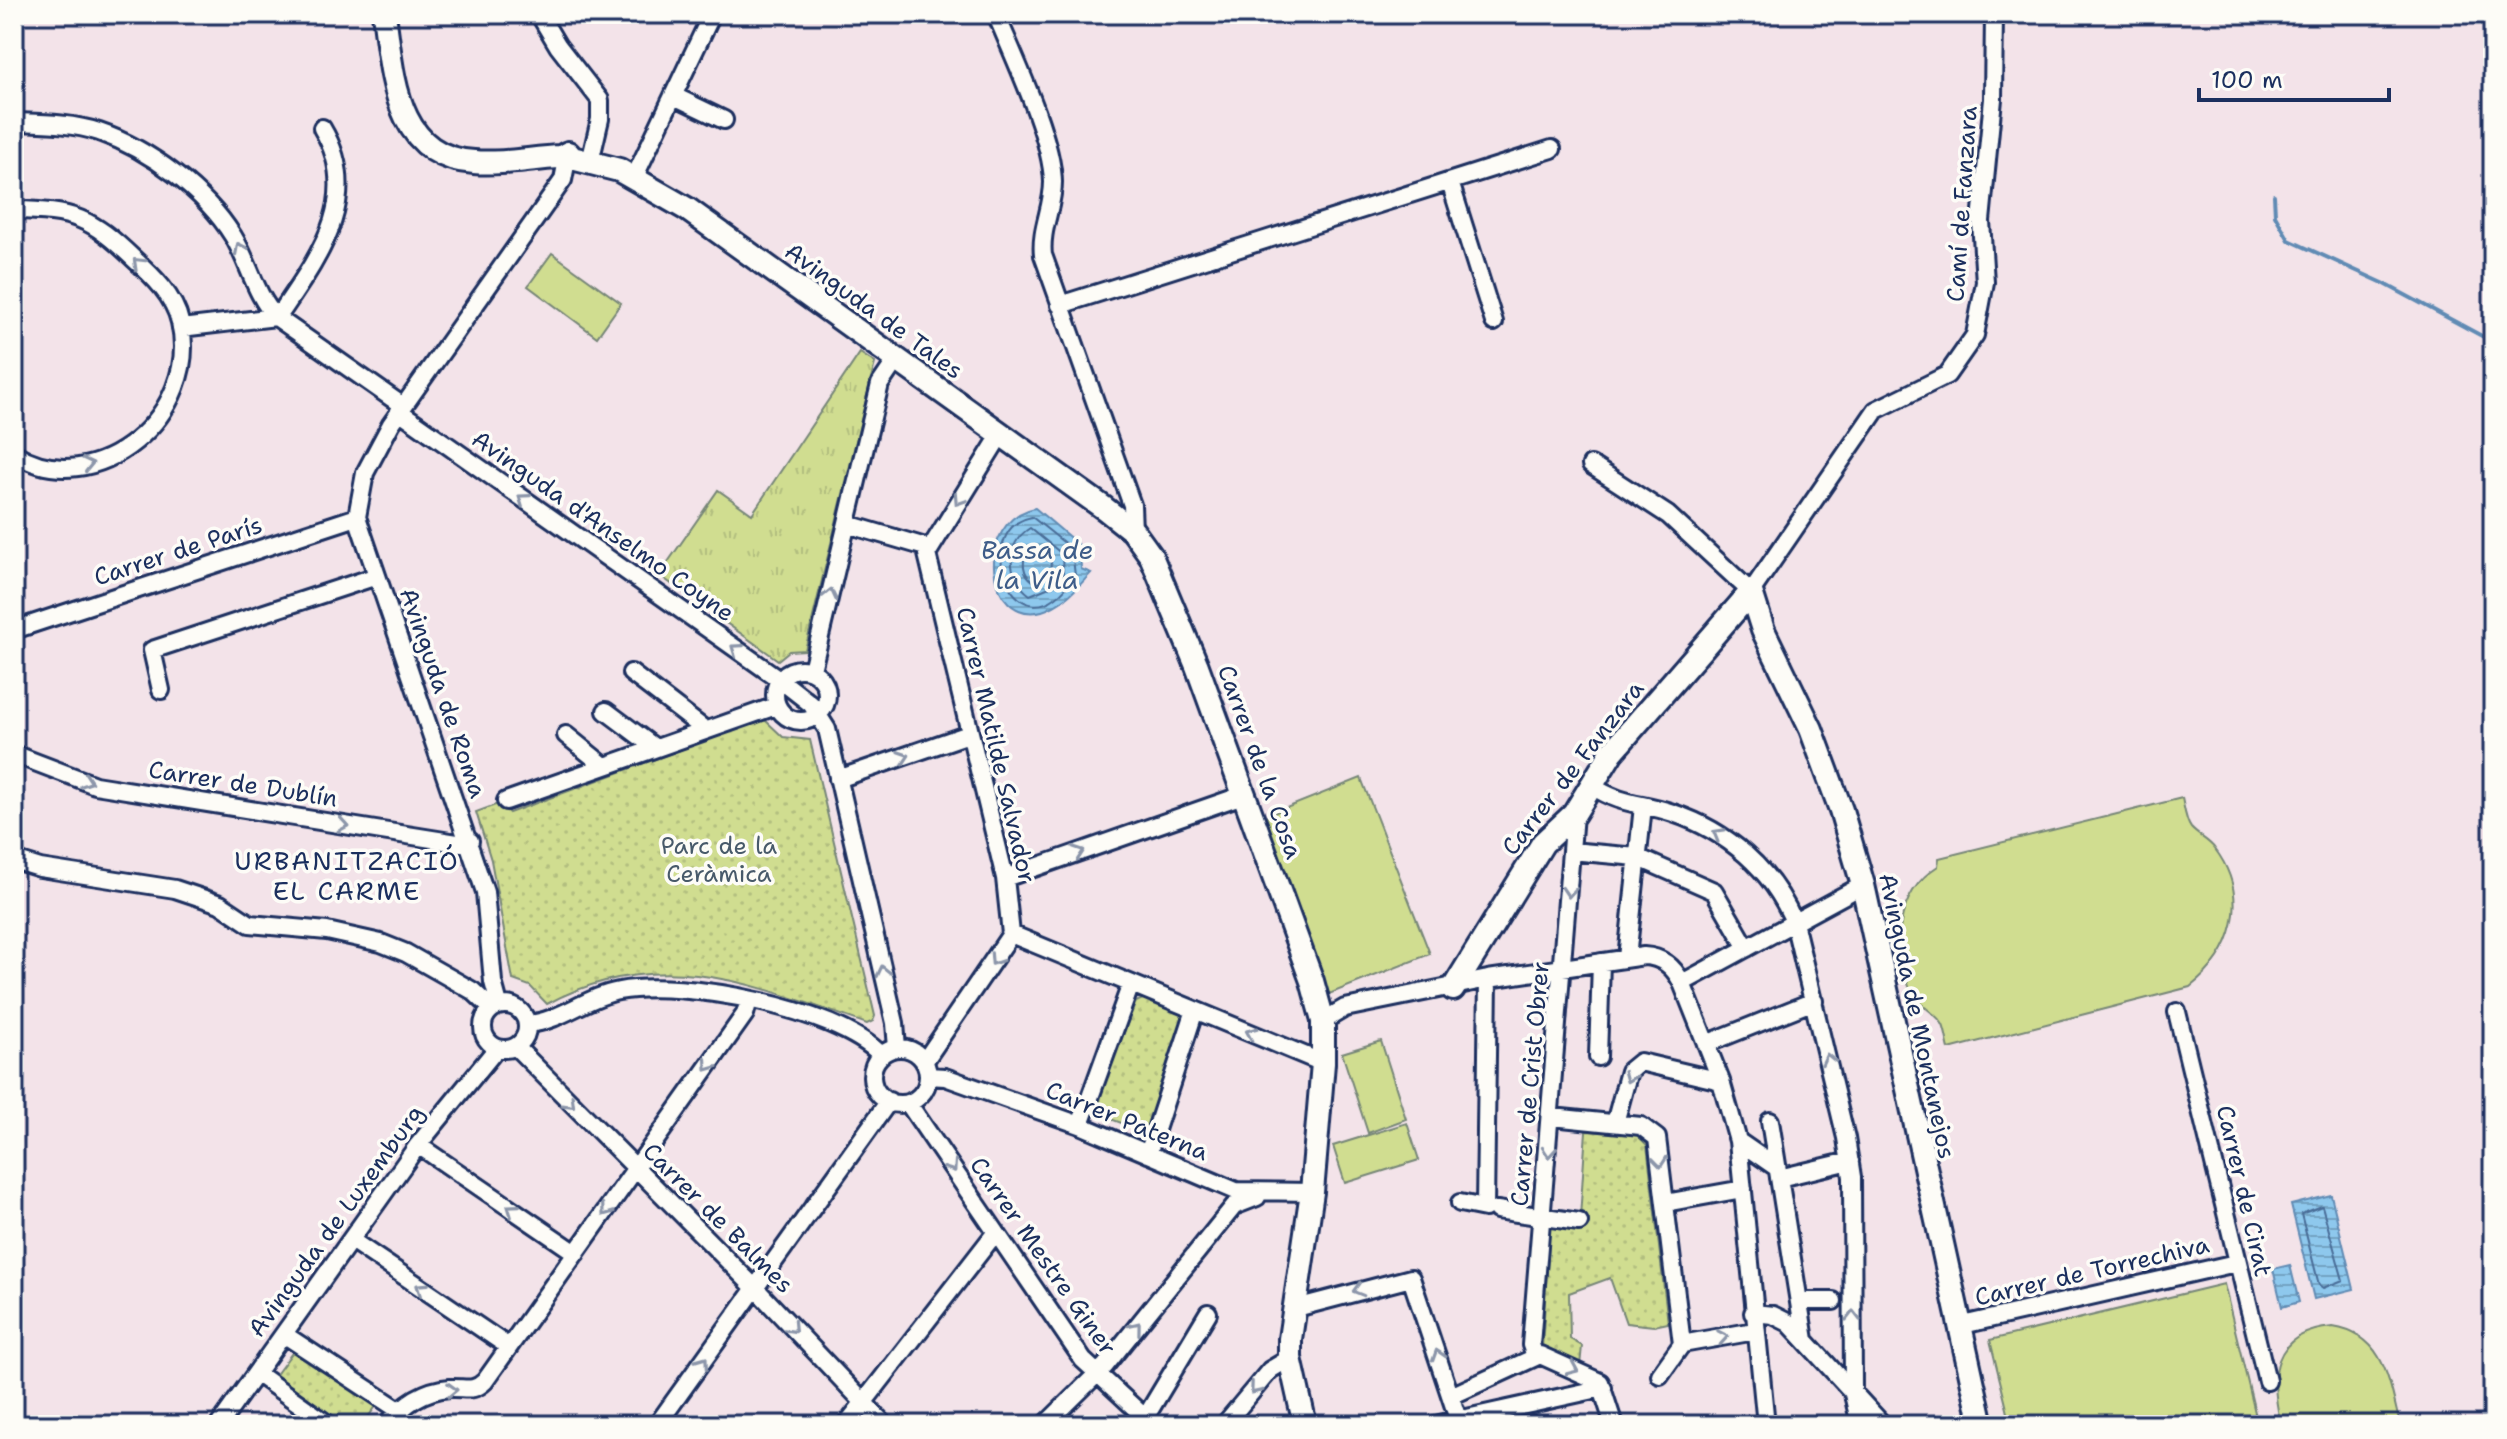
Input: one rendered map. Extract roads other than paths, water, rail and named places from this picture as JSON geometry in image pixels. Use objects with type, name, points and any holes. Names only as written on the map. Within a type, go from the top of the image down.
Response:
[{"type":"main road","points":[[384,14],[394,80],[403,110],[411,129],[433,152],[472,162],[572,161]]},
{"type":"main road","name":"Avinguda de Tales","points":[[572,161],[634,178],[687,209],[1133,531]]},
{"type":"main road","name":"Carrer de la Cosa","points":[[1133,531],[1151,556],[1197,666],[1312,981],[1323,1021],[1323,1063],[1312,1192],[1290,1358],[1305,1425]]},
{"type":"main road","name":"Carrer de Fanzara","points":[[1453,989],[1543,843],[1574,814],[1612,752],[1751,592]]},
{"type":"main road","name":"Avinguda de Montanejos","points":[[1751,592],[1763,630],[1811,729],[1841,810],[1863,885],[1982,1425]]},
{"type":"main road","points":[[1731,615],[1763,630]]},
{"type":"main road","points":[[1715,634],[1763,630]]},
{"type":"street","name":"Avinguda de Roma","points":[[495,1006],[485,892],[357,517],[365,473],[401,409],[563,180],[600,119],[600,100],[558,46],[539,14]]},
{"type":"street","name":"Carrer de la Cosa","points":[[996,14],[1052,168],[1053,193],[1041,240],[1043,255],[1132,505],[1133,531]]},
{"type":"street","name":"Camí de Fanzara","points":[[1751,592],[1876,410],[1947,375],[1975,335],[1985,282],[1981,221],[1993,99],[1994,14]]},
{"type":"street","points":[[634,178],[710,18]]},
{"type":"street","points":[[674,96],[724,120]]},
{"type":"street","points":[[14,122],[63,124],[98,131],[134,148],[174,175],[195,192],[231,232],[265,303],[276,317]]},
{"type":"street","points":[[181,328],[276,317],[323,251],[337,216],[338,172],[322,128]]},
{"type":"street","points":[[1060,305],[1552,149]]},
{"type":"street","points":[[1450,182],[1494,322]]},
{"type":"street","points":[[14,210],[60,212],[95,225],[156,280],[172,302],[181,328],[178,369],[167,403],[152,426],[133,445],[91,464],[65,468],[41,466],[14,453]]},
{"type":"street","name":"Avinguda d'Anselmo Coyne","points":[[276,317],[779,679],[820,715]]},
{"type":"street","points":[[812,670],[880,384],[897,359]]},
{"type":"street","points":[[847,524],[929,548],[1001,434]]},
{"type":"street","name":"Avinguda de Montanejos","points":[[1591,465],[1668,515],[1751,592]]},
{"type":"street","name":"Carrer de París","points":[[14,630],[357,517]]},
{"type":"street","name":"Carrer Matilde Salvador","points":[[929,548],[929,569],[1005,878],[1011,934]]},
{"type":"street","points":[[161,690],[152,650],[377,576]]},
{"type":"street","points":[[800,668],[812,670],[822,678],[828,690],[827,703],[820,715],[804,722],[787,718],[776,706],[774,692],[779,679],[800,668]]},
{"type":"street","points":[[631,673],[704,729]]},
{"type":"street","points":[[506,801],[776,706]]},
{"type":"street","points":[[606,711],[654,747]]},
{"type":"street","points":[[820,715],[827,729],[895,1023],[889,1051],[872,1071],[872,1080],[881,1097],[908,1103],[922,1093],[926,1069],[1011,934],[1323,1063]]},
{"type":"street","points":[[838,779],[969,734]]},
{"type":"street","points":[[566,735],[603,765]]},
{"type":"street","name":"Carrer de Dublín","points":[[14,754],[95,785],[457,843],[470,841]]},
{"type":"street","points":[[1592,786],[1616,801],[1685,818],[1733,843],[1781,893],[1794,922],[1850,1161],[1853,1394],[1860,1425]]},
{"type":"street","points":[[1005,878],[1243,795]]},
{"type":"street","points":[[1627,958],[1643,806]]},
{"type":"street","name":"Carrer de Crist Obrer","points":[[1535,1356],[1531,1345],[1544,1218],[1574,814]]},
{"type":"street","points":[[1571,851],[1637,857],[1718,894],[1747,948]]},
{"type":"street","points":[[14,860],[40,868],[189,893],[226,907],[250,924],[327,931],[381,943],[406,953],[495,1006],[512,1005],[523,1012],[528,1024],[525,1038],[516,1047],[497,1048],[484,1038],[482,1022],[495,1006]]},
{"type":"street","points":[[1682,983],[1863,885]]},
{"type":"street","points":[[1323,1021],[1345,1008],[1453,989],[1488,979],[1644,956],[1662,960],[1682,983],[1721,1081],[1738,1141],[1766,1425]]},
{"type":"street","points":[[1598,1057],[1601,962]]},
{"type":"street","points":[[1460,1203],[1485,1208],[1488,979]]},
{"type":"street","points":[[1080,1125],[1131,984]]},
{"type":"street","points":[[528,1024],[547,1022],[592,999],[617,991],[652,987],[701,991],[807,1016],[889,1051],[913,1051],[926,1069]]},
{"type":"street","points":[[387,1425],[399,1410],[431,1392],[478,1388],[745,1014],[749,1000]]},
{"type":"street","points":[[1706,1044],[1814,1001]]},
{"type":"street","points":[[1148,1154],[1195,1010]]},
{"type":"street","name":"Carrer de Cirat","points":[[2177,1012],[2267,1381]]},
{"type":"street","name":"Carrer de Balmes","points":[[516,1047],[756,1289],[885,1425]]},
{"type":"street","name":"Avinguda de Luxemburg","points":[[219,1425],[418,1145],[497,1048]]},
{"type":"street","points":[[1615,1123],[1629,1071],[1640,1062],[1721,1081]]},
{"type":"street","name":"Carrer Paterna","points":[[926,1069],[1080,1125],[1227,1188],[1271,1193],[1312,1192]]},
{"type":"street","points":[[657,1425],[889,1101]]},
{"type":"street","name":"Carrer Mestre Giner","points":[[908,1103],[1096,1375],[1149,1421]]},
{"type":"street","points":[[1552,1117],[1641,1126],[1655,1134],[1679,1321],[1687,1343]]},
{"type":"street","points":[[1770,1121],[1805,1340]]},
{"type":"street","points":[[1738,1141],[1778,1173],[1850,1161]]},
{"type":"street","points":[[418,1145],[576,1253]]},
{"type":"street","points":[[1224,1218],[1227,1188]]},
{"type":"street","points":[[1665,1203],[1743,1189]]},
{"type":"street","points":[[1045,1425],[1096,1375],[1239,1202],[1271,1193]]},
{"type":"street","points":[[1497,1210],[1579,1222]]},
{"type":"street","points":[[846,1425],[996,1232]]},
{"type":"street","points":[[351,1240],[509,1347]]},
{"type":"street","name":"Carrer de Torrechiva","points":[[1958,1326],[2236,1263]]},
{"type":"street","points":[[1296,1308],[1402,1277],[1411,1278],[1460,1422]]},
{"type":"street","points":[[1799,1301],[1833,1301]]},
{"type":"street","points":[[1149,1421],[1208,1313]]},
{"type":"street","points":[[1753,1313],[1782,1318],[1883,1425]]},
{"type":"street","points":[[1660,1375],[1687,1343],[1755,1331]]},
{"type":"street","points":[[285,1335],[399,1410]]},
{"type":"street","points":[[1451,1396],[1535,1356],[1545,1356],[1596,1380],[1603,1388],[1614,1425]]},
{"type":"street","points":[[1224,1425],[1270,1370],[1290,1358]]},
{"type":"street","points":[[256,1373],[329,1425]]},
{"type":"street","points":[[1435,1425],[1460,1422],[1603,1388]]},
{"type":"water","name":"Bassa de la Vila","points":[[1035,508],[1080,546],[1081,569],[1091,573],[1057,605],[1042,611],[1023,611],[1009,603],[999,588],[994,570],[995,550],[1002,532],[1015,517]]},
{"type":"water","points":[[2331,1195],[2354,1289],[2314,1299],[2291,1205]]},
{"type":"water","points":[[2290,1265],[2299,1302],[2282,1307],[2273,1269]]},
{"type":"waterway","points":[[2274,195],[2275,215],[2289,240],[2383,283],[2493,342]]},
{"type":"district","name":"URBANITZACIÓ EL CARME","points":[[347,876]]},
{"type":"park label","name":"Parc de la Ceràmica","points":[[719,860]]}]
